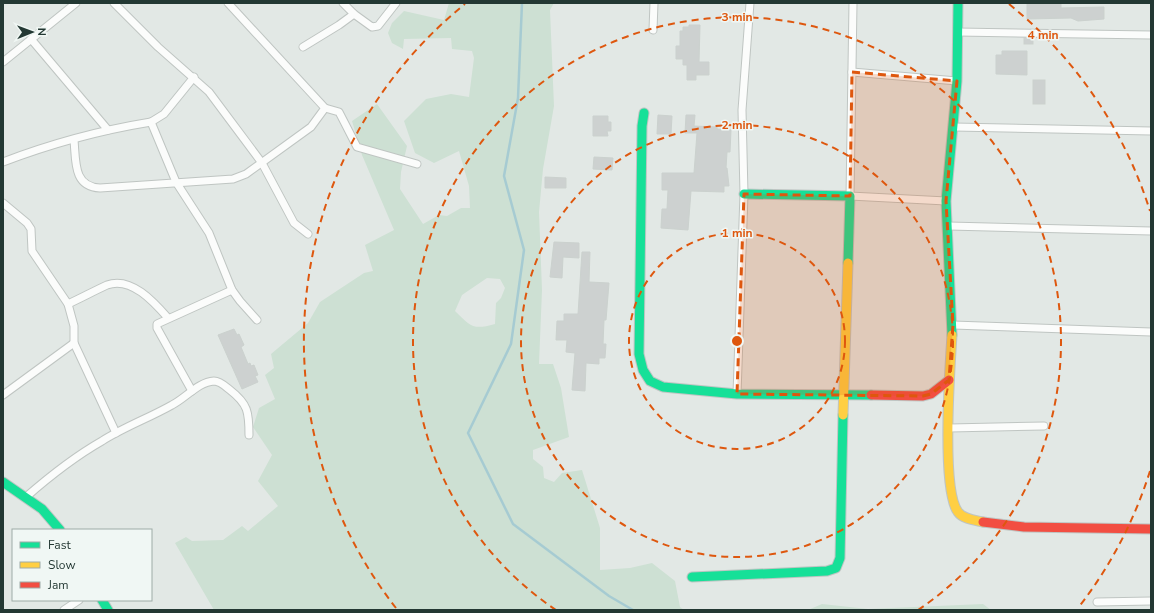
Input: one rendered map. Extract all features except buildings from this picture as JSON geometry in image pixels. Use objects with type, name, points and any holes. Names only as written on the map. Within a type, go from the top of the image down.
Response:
[{"type":"street","points":[[3,62],[76,3]]},
{"type":"street","points":[[114,3],[158,47],[194,77],[209,92],[262,163],[294,223],[308,234]]},
{"type":"street","points":[[228,3],[325,108],[339,112],[357,147],[417,164]]},
{"type":"street","points":[[344,3],[354,14],[372,26],[378,26],[396,3]]},
{"type":"street","points":[[653,30],[654,3]]},
{"type":"street","points":[[737,394],[744,194],[742,110],[750,3]]},
{"type":"street","points":[[692,577],[827,571],[836,568],[840,558],[843,396],[850,196],[853,3]]},
{"type":"street","points":[[958,3],[957,82],[946,201],[949,226],[953,325],[949,380],[949,485],[952,498],[958,512],[971,520],[1024,527],[1151,529]]},
{"type":"street","points":[[302,47],[339,25],[354,14]]},
{"type":"street","points":[[958,32],[1151,35]]},
{"type":"street","points":[[31,39],[108,130]]},
{"type":"street","points":[[852,72],[957,82]]},
{"type":"street","points":[[3,162],[48,146],[108,130],[151,122],[164,114],[194,77]]},
{"type":"street","points":[[74,140],[77,171],[82,181],[90,188],[233,179],[246,174],[311,127],[325,108]]},
{"type":"street","points":[[644,113],[642,126],[639,354],[643,370],[650,381],[664,387],[737,394],[843,396],[931,394],[949,380]]},
{"type":"street","points":[[151,122],[176,182],[209,234],[232,290],[257,320]]},
{"type":"street","points":[[954,127],[1151,131]]},
{"type":"street","points":[[744,194],[850,196],[946,201]]},
{"type":"street","points":[[3,203],[27,223],[31,229],[32,251],[68,304],[74,326],[74,343],[116,433]]},
{"type":"street","points":[[949,226],[1151,231]]},
{"type":"street","points":[[68,304],[108,285],[116,284],[130,286],[148,295],[168,318]]},
{"type":"street","points":[[192,391],[157,328],[157,324],[232,290]]},
{"type":"street","points":[[953,325],[1151,332]]},
{"type":"street","points":[[3,395],[74,343]]},
{"type":"street","points":[[26,497],[79,454],[116,433],[173,405],[203,384],[215,381],[223,385],[241,399],[249,418],[249,434]]},
{"type":"street","points":[[950,428],[1044,426]]},
{"type":"street","points":[[3,482],[26,497],[56,524],[59,529]]},
{"type":"street","points":[[64,610],[78,601]]},
{"type":"street","points":[[103,601],[108,610]]},
{"type":"street","points":[[1097,602],[1151,601]]},
{"type":"highlighted area","points":[[852,72],[957,81],[946,201],[953,325],[949,380],[931,394],[923,396],[737,394],[744,194],[850,196]]},
{"type":"green space","points":[[449,3],[554,3],[550,10],[554,106],[543,169],[539,212],[542,290],[539,364],[553,364],[561,388],[569,437],[533,450],[533,459],[543,467],[544,478],[554,482],[562,473],[582,470],[600,528],[600,570],[630,568],[652,563],[675,581],[680,607],[684,610],[214,610],[175,543],[186,537],[192,541],[223,540],[242,526],[248,531],[278,506],[258,481],[272,455],[253,427],[259,408],[275,399],[265,375],[274,368],[271,354],[308,323],[320,302],[364,273],[373,271],[365,245],[394,230],[362,155],[352,121],[377,104],[407,146],[401,172],[400,189],[423,224],[439,215],[447,216],[461,208],[470,208],[469,186],[459,151],[434,163],[415,153],[404,121],[426,99],[451,94],[469,97],[474,58],[472,51],[452,49],[451,38],[404,39],[403,49],[392,43],[388,33],[392,23],[404,11],[444,20]],"holes":[[[487,278],[500,279],[505,288],[501,298],[496,303],[495,324],[482,327],[473,326],[465,321],[455,311],[462,295]]]},
{"type":"green space","points":[[822,604],[868,609],[983,604],[991,610],[808,610]]},
{"type":"waterway","points":[[522,3],[518,98],[504,176],[524,250],[511,344],[468,433],[513,524],[609,596],[633,610]]},
{"type":"traffic: fast","points":[[952,335],[946,201],[957,81],[958,3]]},
{"type":"traffic: fast","points":[[644,113],[642,126],[639,354],[643,370],[650,381],[663,387],[737,394],[871,395]]},
{"type":"traffic: fast","points":[[744,194],[850,196],[848,263]]},
{"type":"traffic: fast","points":[[692,577],[827,571],[836,568],[840,558],[843,415]]},
{"type":"traffic: fast","points":[[3,482],[42,509],[59,529]]},
{"type":"traffic: fast","points":[[103,601],[108,610]]},
{"type":"traffic: slow","points":[[843,415],[848,263]]},
{"type":"traffic: slow","points":[[952,335],[948,455],[953,499],[960,514],[969,519],[983,522]]},
{"type":"traffic: jam","points":[[871,395],[923,396],[931,394],[949,380]]},
{"type":"traffic: jam","points":[[983,522],[1024,527],[1151,529]]}]
